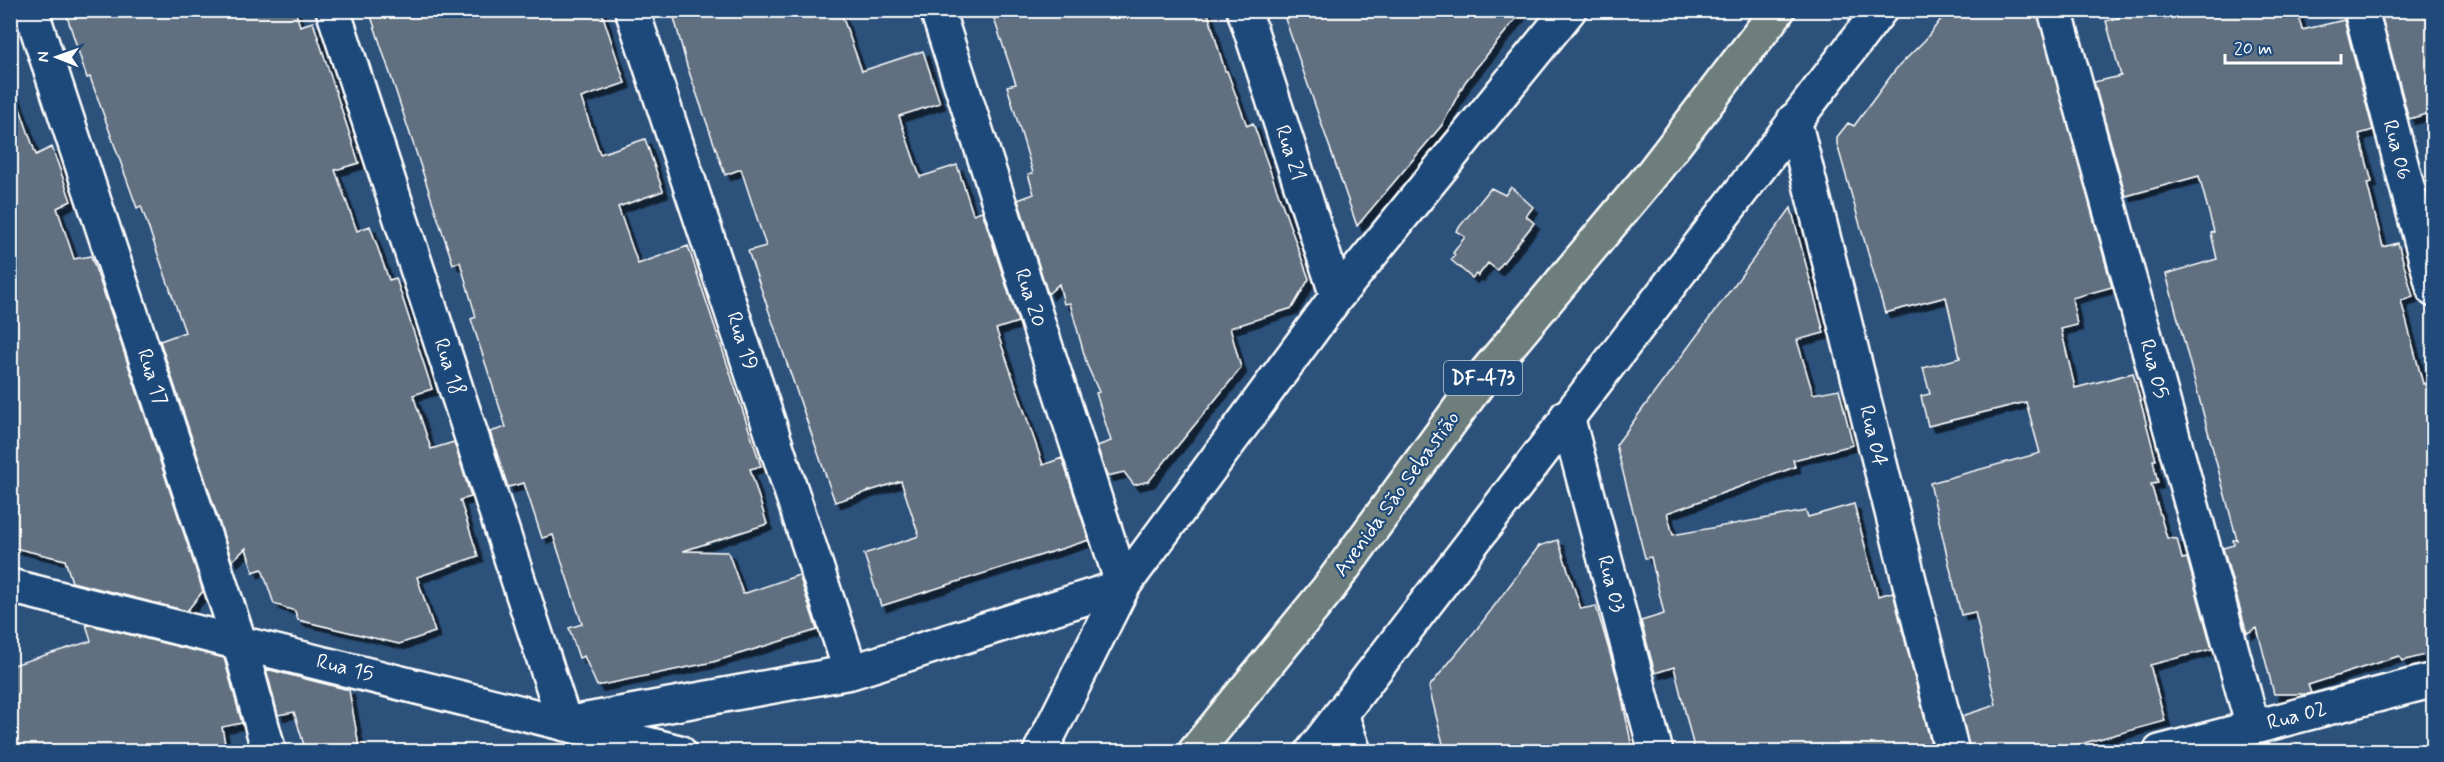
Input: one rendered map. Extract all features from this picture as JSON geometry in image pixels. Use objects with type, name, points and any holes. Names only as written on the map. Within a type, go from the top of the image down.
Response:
[{"type":"main road","name":"Avenida São Sebastião","points":[[1195,752],[1328,589],[1485,375],[1652,174],[1778,10]]},
{"type":"street","name":"Rua 17","points":[[32,10],[239,641],[268,748]]},
{"type":"street","name":"Rua 18","points":[[333,10],[565,724]]},
{"type":"street","name":"Rua 19","points":[[632,10],[851,672]]},
{"type":"street","name":"Rua 20","points":[[937,10],[1123,586]]},
{"type":"street","name":"Rua 21","points":[[1244,10],[1336,297]]},
{"type":"street","points":[[1312,752],[1880,10]]},
{"type":"street","name":"Rua 05","points":[[2055,10],[2253,727]]},
{"type":"street","name":"Rua 06","points":[[2361,10],[2433,290]]},
{"type":"street","points":[[1040,752],[1123,586],[1336,297],[1555,18]]},
{"type":"street","name":"Rua 04","points":[[1794,120],[1952,752]]},
{"type":"street","name":"Rua 03","points":[[1567,416],[1656,752]]},
{"type":"street","name":"Rua 15","points":[[10,586],[679,752]]},
{"type":"street","points":[[565,724],[851,672],[1123,586]]},
{"type":"street","name":"Rua 02","points":[[2160,752],[2433,680]]},
{"type":"street","points":[[1341,714],[1354,752]]},
{"type":"building","points":[[65,10],[295,10],[300,26],[313,22],[359,163],[335,170],[357,231],[370,226],[389,280],[396,278],[432,389],[413,395],[431,449],[454,442],[471,497],[460,500],[478,556],[417,577],[435,632],[399,644],[298,620],[295,611],[274,604],[262,569],[253,572],[246,548],[232,561],[160,341],[185,332],[141,206],[137,208],[90,77],[87,78]]},
{"type":"building","points":[[369,10],[601,10],[625,83],[581,98],[600,154],[645,139],[663,191],[618,207],[638,264],[688,246],[761,466],[750,469],[767,524],[683,551],[728,552],[743,594],[799,575],[817,630],[713,662],[597,686],[584,656],[579,658],[569,628],[582,624],[553,535],[542,538],[524,483],[508,487],[490,432],[506,427],[471,319],[476,317],[460,262],[453,264]]},
{"type":"building","points":[[672,10],[840,10],[862,71],[923,51],[940,103],[899,116],[920,177],[957,165],[973,214],[982,211],[1018,322],[996,329],[1043,465],[1062,458],[1089,540],[881,606],[864,554],[919,536],[901,481],[835,502],[748,251],[766,246],[741,169],[725,175],[687,66]]},
{"type":"building","points":[[991,10],[1207,10],[1225,71],[1227,71],[1247,126],[1253,123],[1309,279],[1292,308],[1230,328],[1241,368],[1149,481],[1134,485],[1124,472],[1107,476],[1097,446],[1111,441],[1096,393],[1099,392],[1087,365],[1070,303],[1064,304],[1059,284],[1048,294],[1018,200],[1034,194],[1028,174],[1033,173],[1007,86],[1016,84]]},
{"type":"building","points":[[1282,10],[1523,10],[1465,82],[1442,125],[1357,226]]},
{"type":"building","points":[[1948,10],[2037,10],[2112,287],[2072,298],[2077,325],[2061,329],[2075,388],[2133,373],[2156,460],[2153,460],[2158,483],[2151,484],[2167,538],[2177,539],[2182,559],[2187,558],[2212,649],[2150,665],[2165,721],[2051,752],[1970,752],[1962,716],[1996,705],[1975,612],[1961,615],[1930,483],[2040,453],[2026,402],[1928,426],[1921,396],[1930,394],[1923,368],[1960,358],[1946,297],[1885,313],[1837,144],[1837,137],[1848,123],[1854,126],[1896,69],[1925,40]]},
{"type":"building","points":[[2117,10],[2297,10],[2302,30],[2344,20],[2373,130],[2359,134],[2372,182],[2367,183],[2383,247],[2398,243],[2413,297],[2401,301],[2423,384],[2433,381],[2433,653],[2402,661],[2399,656],[2308,685],[2311,693],[2274,694],[2257,628],[2247,633],[2223,548],[2234,545],[2233,540],[2237,540],[2166,274],[2217,259],[2211,233],[2214,232],[2199,176],[2126,196],[2094,82],[2121,76],[2106,21],[2119,18]]},
{"type":"building","points":[[2408,10],[2433,10],[2433,112],[2409,119],[2381,14]]},
{"type":"building","points":[[15,94],[36,155],[52,147],[71,201],[57,208],[74,259],[91,256],[111,313],[203,591],[187,611],[72,582],[65,560],[10,547],[10,95]]},
{"type":"building","points":[[1511,187],[1533,207],[1526,216],[1534,223],[1497,270],[1488,263],[1478,276],[1476,274],[1472,278],[1451,260],[1455,255],[1453,253],[1465,237],[1456,231],[1491,188],[1505,195]]},
{"type":"building","points":[[1791,208],[1824,333],[1797,340],[1813,394],[1839,389],[1853,445],[1793,460],[1795,467],[1667,513],[1673,535],[1806,511],[1808,517],[1854,504],[1878,596],[1893,592],[1933,752],[1695,752],[1674,667],[1655,673],[1641,621],[1664,614],[1651,557],[1645,558],[1616,445]]},
{"type":"building","points":[[1558,540],[1581,609],[1596,606],[1619,684],[1633,752],[1445,752],[1429,687],[1480,625],[1539,546]]},
{"type":"building","points":[[86,624],[224,658],[242,723],[222,727],[225,744],[180,752],[10,752],[10,666],[91,641]]},
{"type":"building","points":[[266,669],[349,690],[360,752],[306,752],[294,712],[278,715]]}]
